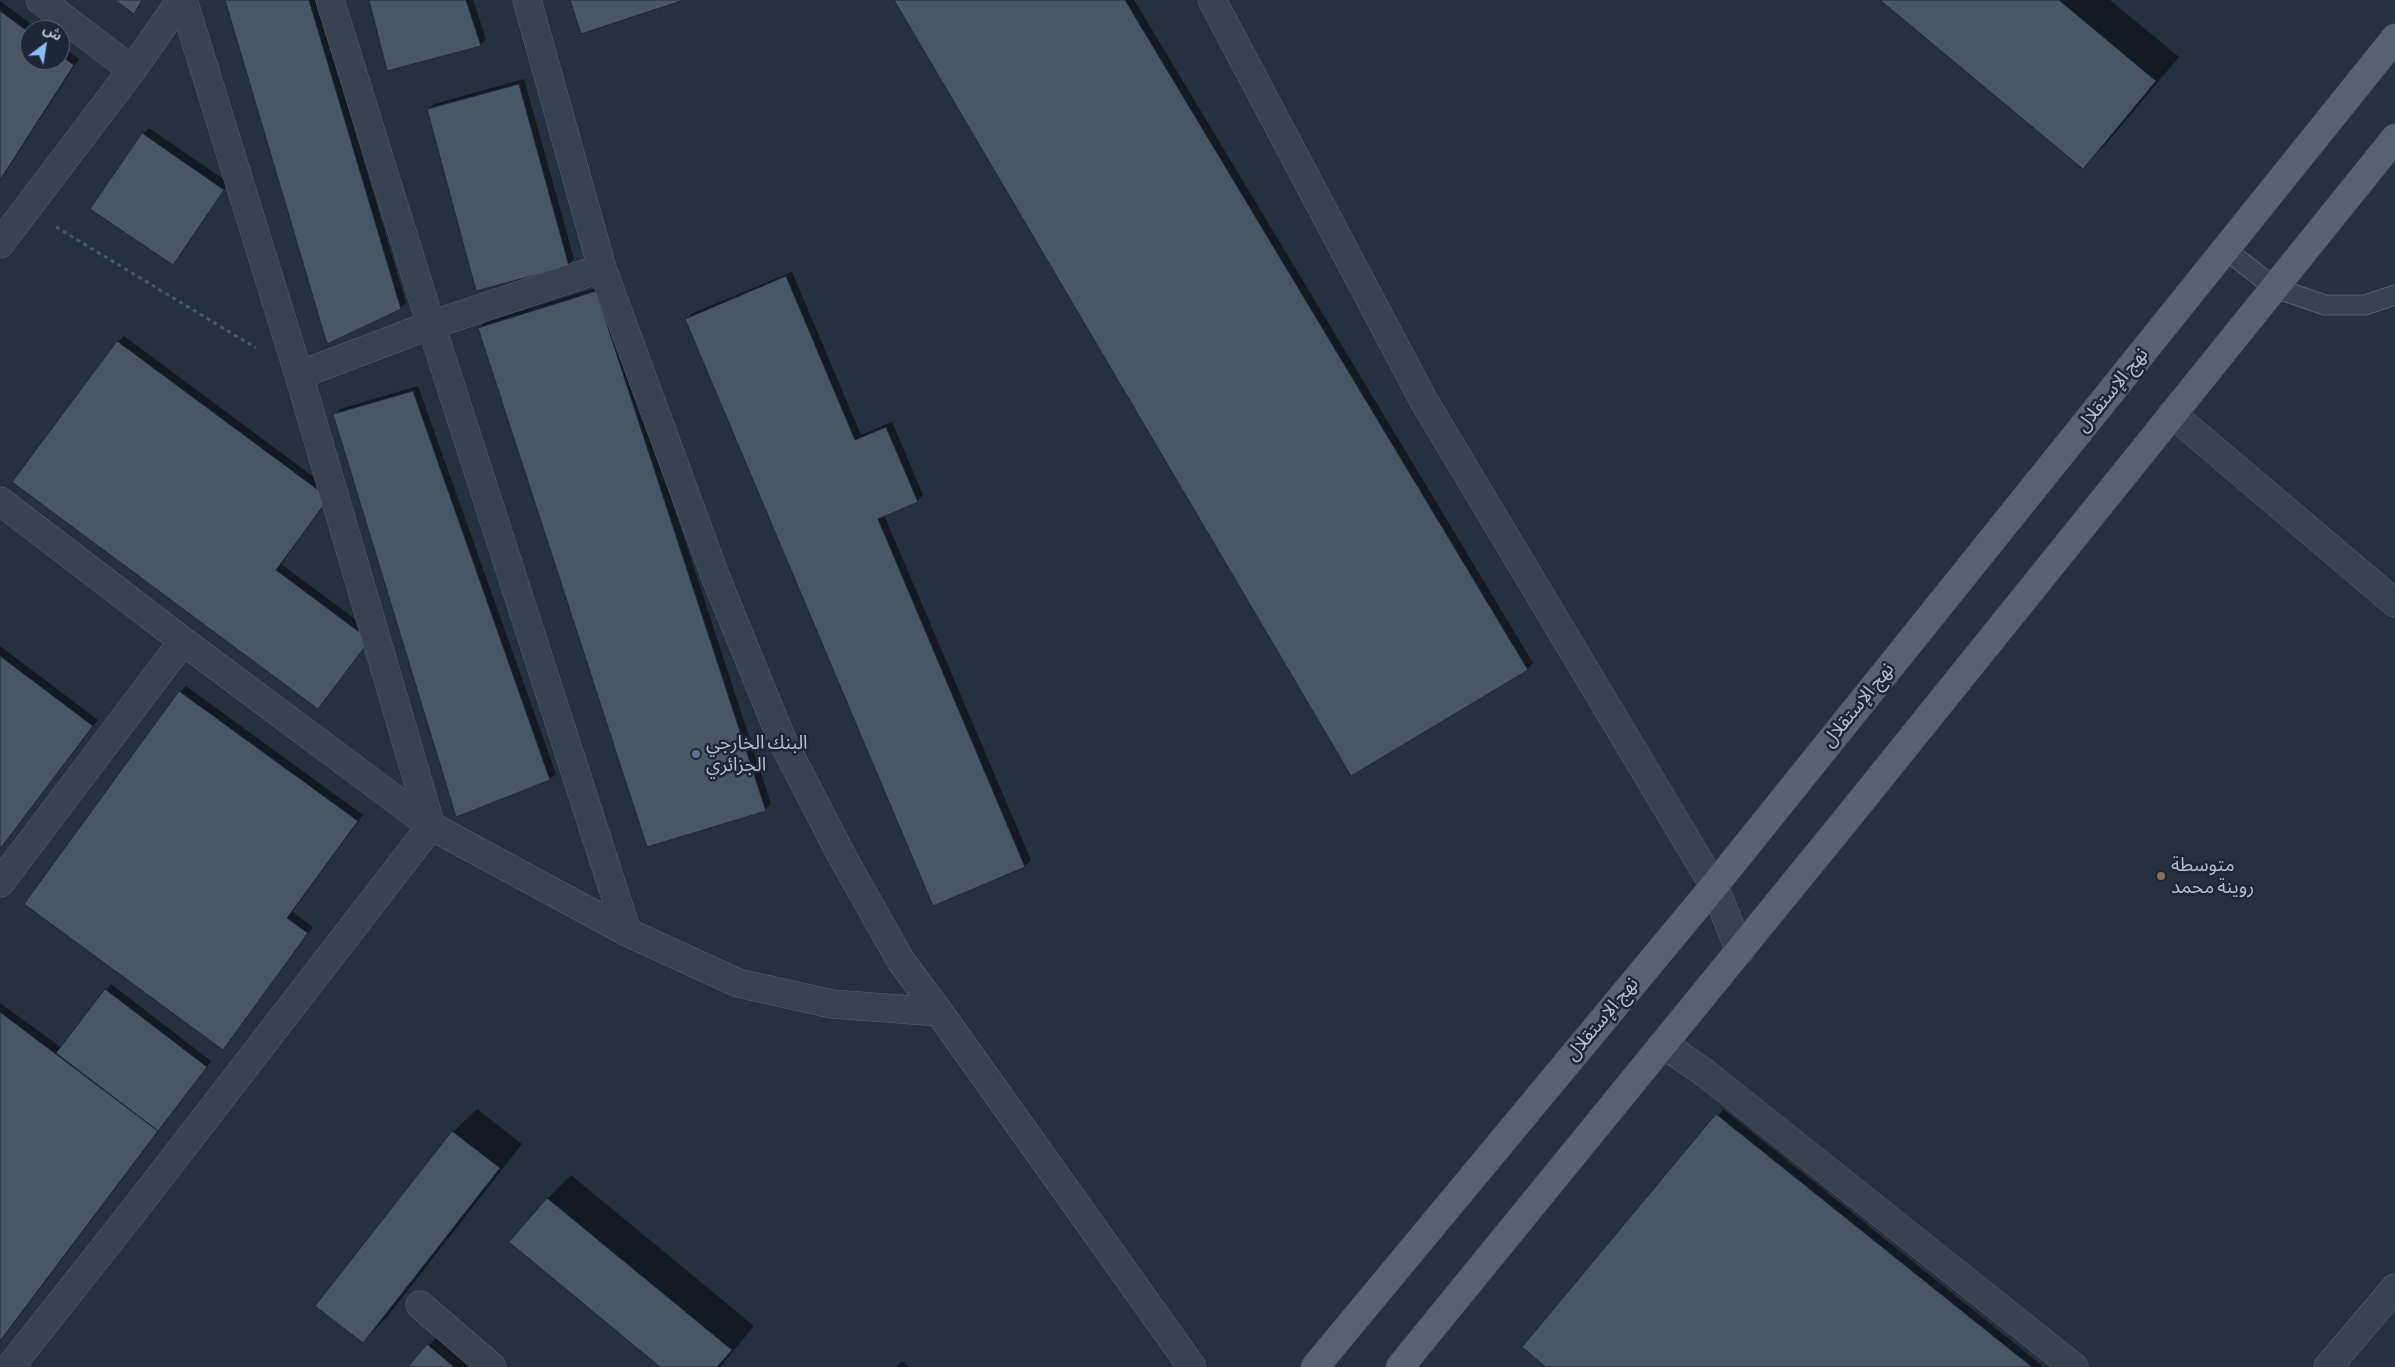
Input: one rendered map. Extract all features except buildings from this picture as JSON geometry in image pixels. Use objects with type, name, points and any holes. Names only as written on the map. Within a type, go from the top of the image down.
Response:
[{"type":"main road","name":"نهج الإستقلال","points":[[1315,1367],[1714,886],[2395,38]]},
{"type":"main road","points":[[1400,1367],[1740,951],[2395,138]]},
{"type":"street","points":[[40,0],[132,70]]},
{"type":"street","points":[[0,244],[132,70],[182,0]]},
{"type":"street","points":[[182,0],[299,375],[432,826]]},
{"type":"street","points":[[330,0],[432,326],[627,932]]},
{"type":"street","points":[[527,0],[602,268],[716,578],[783,742],[843,858],[900,961],[940,1012],[1192,1367]]},
{"type":"street","points":[[1212,0],[1424,401],[1714,886],[1740,951]]},
{"type":"street","points":[[299,375],[432,326],[602,268]]},
{"type":"street","points":[[2172,414],[2395,604]]},
{"type":"street","points":[[0,501],[183,641],[432,826],[627,932],[738,983],[832,1004],[940,1012]]},
{"type":"street","points":[[0,883],[183,641]]},
{"type":"street","points":[[10,1367],[432,826]]},
{"type":"street","points":[[1663,1044],[1705,1073],[2074,1367]]},
{"type":"street","points":[[2328,1367],[2395,1288]]},
{"type":"street","points":[[420,1305],[492,1367]]},
{"type":"lane","points":[[2225,250],[2275,288],[2325,305],[2365,304],[2395,295]]},
{"type":"path","points":[[26,208],[299,375]]},
{"type":"place","name":"البنك الخارجي الجزائري","points":[[696,754]]},
{"type":"place","name":"متوسطة روينة محمد","points":[[2161,876]]}]
